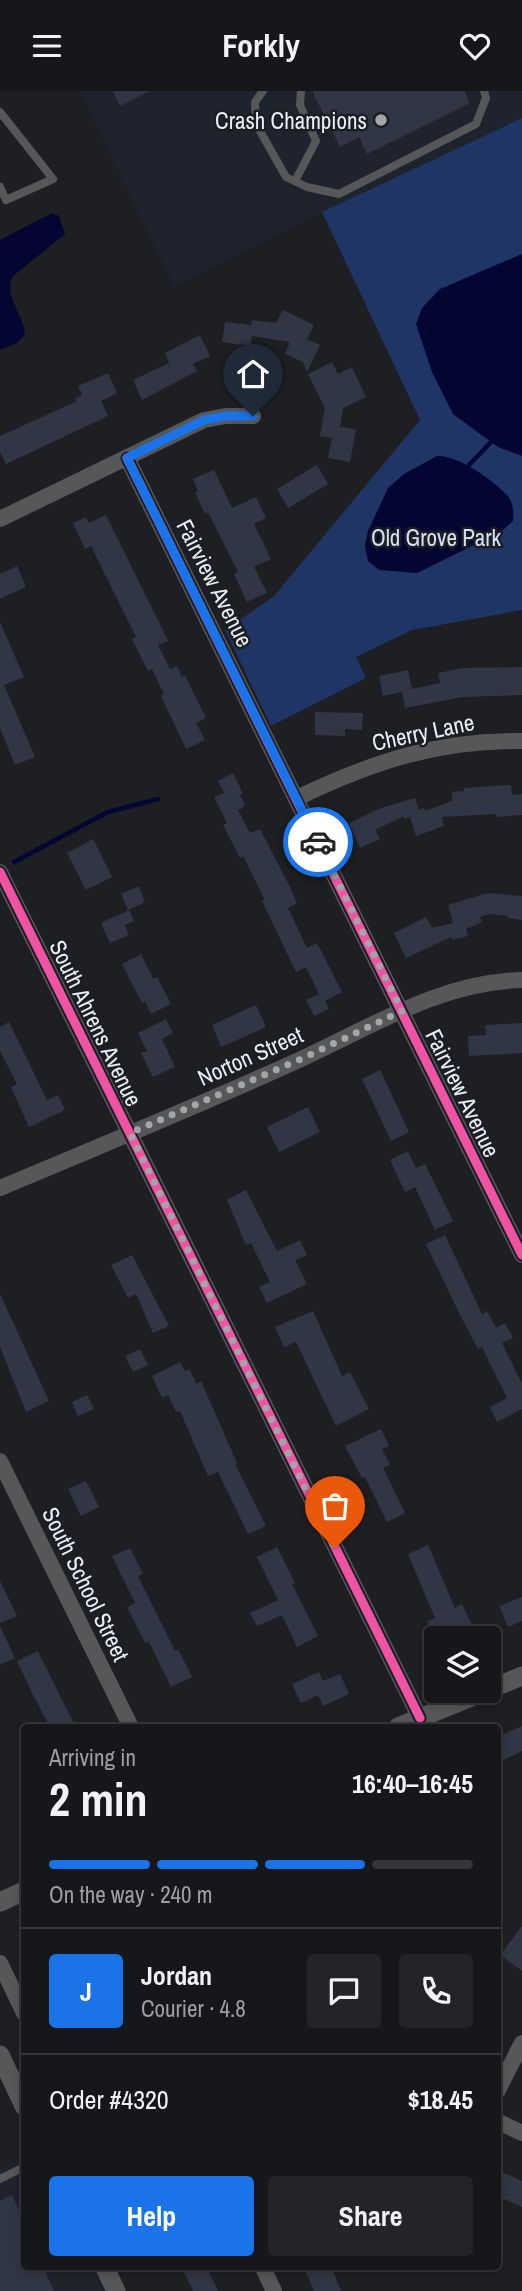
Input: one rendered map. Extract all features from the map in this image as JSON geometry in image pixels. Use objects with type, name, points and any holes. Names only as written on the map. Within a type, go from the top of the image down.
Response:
[{"type":"street","points":[[0,519],[204,420],[226,416],[253,416]]},
{"type":"street","name":"Fairview Avenue","points":[[127,458],[522,1255]]},
{"type":"street","name":"Cherry Lane","points":[[297,798],[361,769],[396,757],[475,743],[522,741]]},
{"type":"street","name":"South Ahrens Avenue","points":[[0,872],[420,1718]]},
{"type":"street","name":"Norton Street","points":[[0,1188],[299,1060],[438,994],[501,980],[522,980]]},
{"type":"street","name":"South School Street","points":[[0,1461],[130,1724]]},
{"type":"street","points":[[501,1684],[522,1676]]},
{"type":"street","points":[[405,1724],[456,1703]]},
{"type":"street","points":[[0,1902],[21,1892]]},
{"type":"street","points":[[0,1963],[21,2008]]},
{"type":"street","points":[[501,2084],[522,2043]]},
{"type":"street","points":[[0,2056],[21,2100]]},
{"type":"street","points":[[501,2123],[522,2133]]},
{"type":"street","points":[[106,2270],[116,2291]]},
{"type":"street","points":[[264,2270],[274,2291]]},
{"type":"lane","points":[[263,91],[255,101],[256,124],[286,177],[307,187],[339,194],[476,124],[486,98],[484,91]]},
{"type":"lane","points":[[295,181],[316,141],[300,105],[301,91]]},
{"type":"lane","points":[[0,112],[52,179],[6,199],[0,187]]},
{"type":"lane","points":[[0,2179],[21,2168]]},
{"type":"shaded area","points":[[80,91],[522,91],[522,118],[174,286]]},
{"type":"shaded area","points":[[52,213],[59,216],[65,234],[13,276],[10,291],[25,334],[17,343],[0,350],[0,240]]},
{"type":"shaded area","points":[[522,254],[522,456],[498,447],[453,414],[432,372],[416,324],[422,308],[440,289]]},
{"type":"shaded area","points":[[437,456],[464,464],[500,488],[512,503],[513,521],[502,531],[417,573],[379,570],[368,561],[365,546],[368,531],[388,488],[404,474]]},
{"type":"shaded area","points":[[21,2158],[21,2270],[93,2270],[103,2291],[0,2291],[0,2169]]},
{"type":"green space","name":"Old Grove Park","points":[[522,118],[522,610],[412,630],[356,657],[366,678],[271,726],[225,630],[274,596],[420,420],[322,212]]},
{"type":"building","points":[[113,91],[150,91],[120,106]]},
{"type":"building","name":"Crash Champions","points":[[312,91],[464,91],[470,103],[367,154],[359,137],[340,147]]},
{"type":"building","points":[[283,310],[314,325],[307,339],[320,345],[307,372],[303,362],[285,354],[290,342],[252,336],[250,346],[222,342],[225,322],[251,325],[252,320],[276,323]]},
{"type":"building","points":[[200,335],[210,356],[193,364],[197,371],[142,400],[133,380],[169,363],[165,353]]},
{"type":"building","points":[[332,362],[338,374],[352,367],[366,397],[343,408],[340,427],[356,429],[350,462],[328,458],[332,438],[320,436],[325,408],[308,374]]},
{"type":"building","points":[[108,373],[117,393],[101,401],[108,416],[6,464],[0,452],[0,436],[77,401],[75,398],[82,395],[78,386]]},
{"type":"building","points":[[317,465],[328,484],[288,508],[277,489]]},
{"type":"building","points":[[214,470],[232,508],[256,497],[266,518],[254,524],[271,559],[254,567],[267,593],[247,602],[234,574],[238,572],[195,492],[198,491],[193,479]]},
{"type":"building","points":[[106,515],[168,641],[158,645],[170,669],[177,666],[182,677],[185,675],[206,718],[196,723],[205,740],[186,749],[161,696],[164,694],[152,669],[148,671],[132,639],[136,637],[91,546],[85,549],[73,523],[86,517],[89,523]]},
{"type":"building","points":[[17,566],[26,587],[0,599],[0,574]]},
{"type":"building","points":[[0,622],[24,677],[4,685],[35,757],[15,765],[0,728]]},
{"type":"building","points":[[522,667],[522,695],[463,697],[405,708],[402,692],[383,696],[379,676],[408,670],[412,689],[440,683],[438,673],[463,668]]},
{"type":"building","points":[[315,712],[363,713],[362,730],[345,729],[345,736],[315,735]]},
{"type":"building","points":[[233,773],[243,794],[240,795],[245,806],[238,810],[250,833],[260,829],[297,903],[288,908],[307,948],[317,943],[342,992],[325,1001],[329,1009],[314,1016],[306,1000],[319,994],[306,967],[296,972],[262,901],[265,900],[243,856],[240,858],[223,825],[227,823],[214,797],[224,793],[218,781]]},
{"type":"building","points":[[511,785],[512,795],[522,794],[522,815],[442,817],[444,826],[416,836],[410,817],[404,819],[404,816],[375,830],[380,839],[360,848],[349,823],[381,808],[415,798],[419,810],[424,808],[425,811],[452,801],[452,792],[464,791],[464,788]]},
{"type":"building","points":[[93,839],[112,877],[86,890],[67,853]]},
{"type":"building","points":[[139,886],[145,902],[128,910],[121,894]]},
{"type":"building","points":[[488,893],[522,896],[522,920],[490,914],[480,917],[482,922],[466,929],[468,936],[452,940],[451,937],[406,958],[394,933],[426,917],[432,928],[453,923],[448,905]]},
{"type":"building","points":[[129,910],[134,921],[125,925],[129,935],[110,943],[101,923]]},
{"type":"building","points":[[141,954],[153,979],[157,977],[171,1004],[151,1014],[145,1001],[142,1003],[122,964]]},
{"type":"building","points":[[256,1005],[266,1027],[221,1047],[212,1025]]},
{"type":"building","points":[[166,1019],[173,1033],[162,1039],[175,1067],[153,1077],[141,1053],[147,1051],[138,1033]]},
{"type":"building","points":[[9,1022],[47,1100],[58,1095],[65,1110],[29,1127],[11,1087],[17,1084],[0,1051],[0,1027]]},
{"type":"building","points":[[522,1023],[522,1053],[469,1056],[468,1036],[486,1035],[485,1025]]},
{"type":"building","points":[[380,1070],[409,1132],[391,1141],[362,1079]]},
{"type":"building","points":[[308,1107],[320,1132],[279,1152],[267,1127]]},
{"type":"building","points":[[408,1151],[416,1168],[425,1164],[453,1221],[435,1230],[415,1187],[405,1192],[390,1160]]},
{"type":"building","points":[[246,1190],[277,1251],[300,1240],[307,1255],[295,1260],[307,1284],[267,1303],[259,1287],[270,1282],[251,1243],[246,1245],[227,1200]]},
{"type":"building","points":[[445,1235],[482,1314],[487,1311],[496,1328],[505,1323],[513,1338],[502,1343],[522,1384],[522,1409],[497,1422],[490,1407],[507,1398],[482,1347],[478,1349],[460,1315],[426,1244]]},
{"type":"building","points":[[132,1255],[169,1326],[153,1333],[136,1294],[128,1298],[111,1265]]},
{"type":"building","points":[[0,1294],[49,1401],[26,1412],[0,1347]]},
{"type":"building","points":[[313,1311],[342,1376],[350,1372],[369,1409],[336,1426],[296,1342],[284,1347],[275,1327]]},
{"type":"building","points":[[140,1349],[148,1365],[133,1372],[125,1356]]},
{"type":"building","points":[[180,1362],[185,1371],[189,1369],[197,1384],[201,1381],[237,1463],[235,1464],[266,1526],[248,1534],[218,1472],[208,1476],[180,1411],[176,1412],[168,1395],[162,1398],[152,1376]]},
{"type":"building","points":[[87,1395],[94,1409],[78,1416],[72,1402]]},
{"type":"building","points":[[381,1429],[389,1446],[382,1449],[390,1465],[383,1468],[405,1513],[387,1522],[365,1477],[362,1478],[345,1446]]},
{"type":"building","points":[[86,1481],[99,1507],[81,1516],[68,1489]]},
{"type":"building","points":[[428,1545],[455,1608],[462,1604],[472,1625],[430,1626],[427,1621],[435,1618],[408,1554]]},
{"type":"building","points":[[277,1547],[318,1636],[297,1647],[282,1615],[257,1626],[250,1613],[278,1600],[257,1557]]},
{"type":"building","points":[[130,1548],[143,1574],[138,1576],[175,1651],[178,1649],[192,1677],[171,1687],[149,1642],[145,1643],[127,1607],[135,1603],[112,1556]]},
{"type":"building","points":[[0,1581],[17,1616],[0,1623]]},
{"type":"building","points":[[522,1597],[522,1621],[508,1627],[499,1606]]},
{"type":"building","points":[[0,1626],[15,1658],[0,1665]]},
{"type":"building","points":[[38,1651],[74,1724],[48,1724],[17,1661]]},
{"type":"building","points":[[319,1672],[323,1681],[340,1674],[349,1694],[323,1706],[318,1695],[301,1703],[292,1684]]},
{"type":"building","points":[[522,1726],[522,1751],[501,1761],[501,1745],[504,1743],[501,1736]]},
{"type":"building","points":[[522,1926],[522,1971],[501,1954]]},
{"type":"building","points":[[501,2172],[522,2181],[522,2207],[501,2198]]},
{"type":"building","points":[[12,2195],[21,2216],[21,2270],[45,2270],[54,2291],[0,2291],[0,2201]]},
{"type":"building","points":[[183,2270],[208,2270],[218,2291],[193,2291]]},
{"type":"building","points":[[305,2270],[333,2270],[341,2291],[314,2291]]},
{"type":"waterway","points":[[468,466],[491,442]]},
{"type":"waterway","points":[[14,862],[108,812],[158,799]]},
{"type":"cycle path","points":[[127,458],[522,1255]]},
{"type":"cycle path","points":[[0,872],[420,1718]]},
{"type":"way so far","points":[[318,842],[402,1011],[299,1060],[130,1133],[335,1548]]},
{"type":"place","name":"Crash Champions","points":[[381,120]]},
{"type":"route","points":[[253,416],[226,416],[204,420],[127,458],[318,842]]}]
